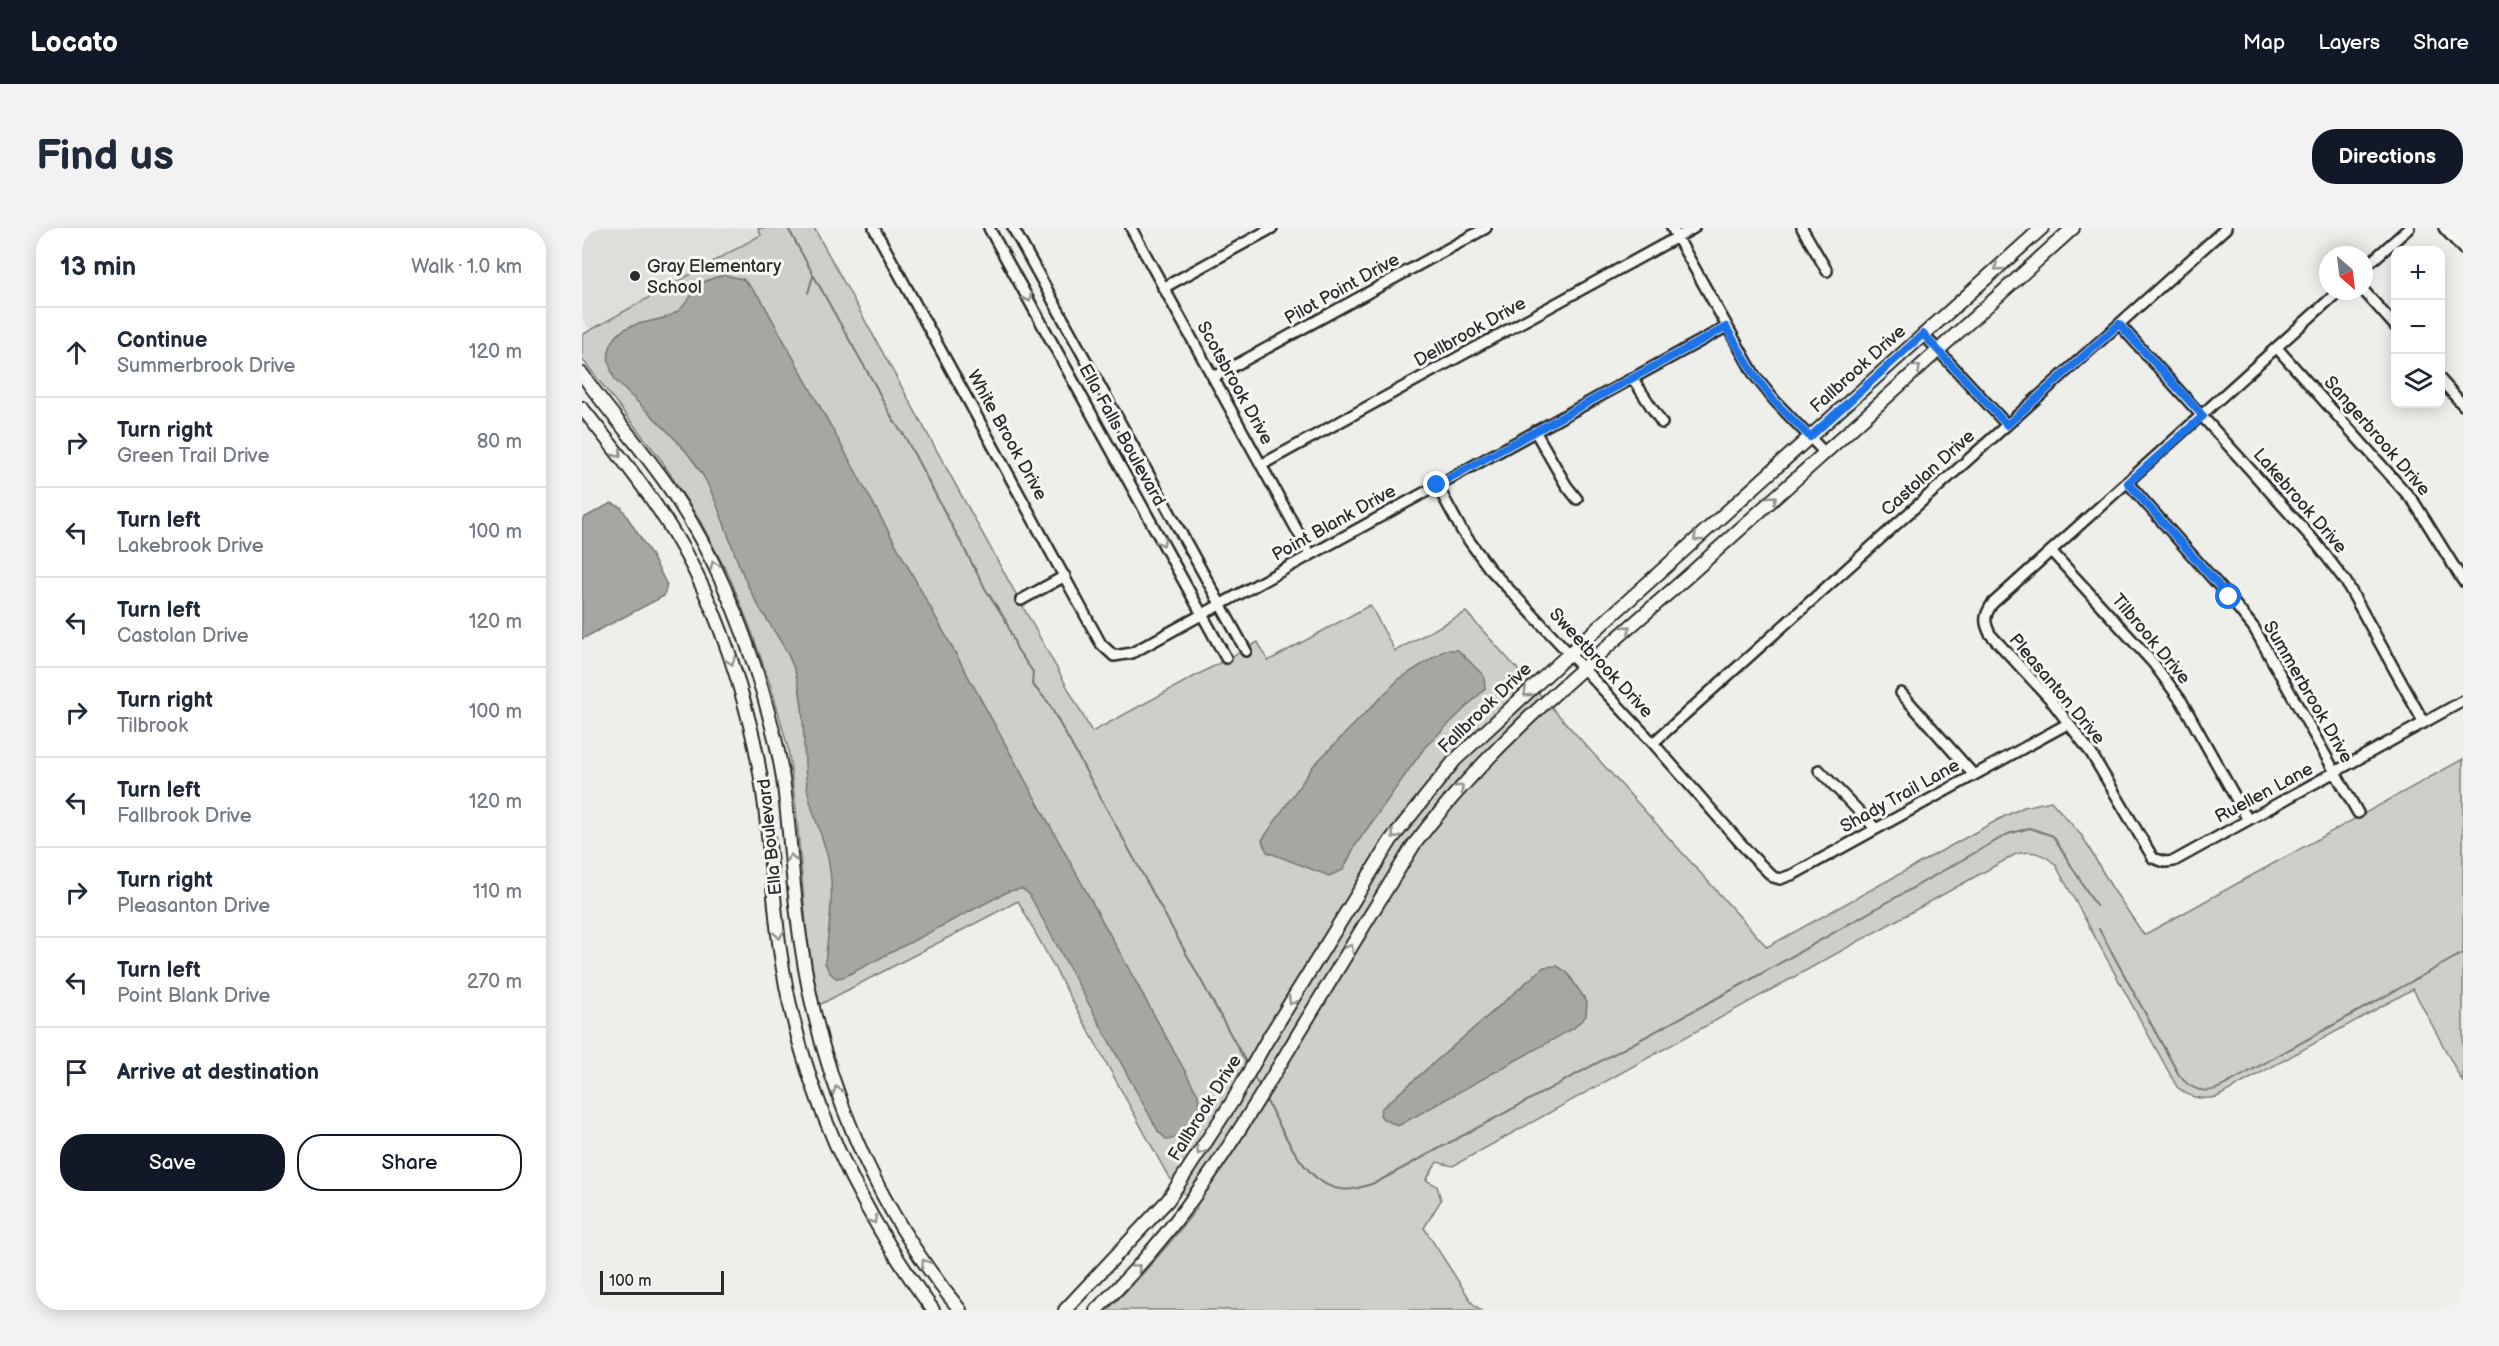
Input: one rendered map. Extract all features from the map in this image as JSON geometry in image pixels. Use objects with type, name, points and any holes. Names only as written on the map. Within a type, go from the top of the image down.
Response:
[{"type":"main road","name":"Fallbrook Drive","points":[[1096,1310],[1142,1264],[1169,1232],[1245,1123],[1413,846],[1442,808],[1501,744],[2073,228]]},
{"type":"main road","name":"Fallbrook Drive","points":[[1065,1310],[1168,1200],[1232,1102],[1266,1042],[1391,840],[1455,760],[1570,653],[2040,230]]},
{"type":"main road","points":[[2040,230],[2053,246]]},
{"type":"main road","name":"Ella Boulevard","points":[[582,375],[647,456],[689,518],[714,565],[737,618],[762,689],[779,755],[796,908],[809,990],[828,1065],[864,1159],[908,1237],[960,1310]]},
{"type":"main road","name":"Ella Boulevard","points":[[582,408],[630,469],[671,529],[695,574],[717,626],[742,695],[758,759],[775,910],[788,995],[811,1080],[845,1168],[890,1248],[933,1310]]},
{"type":"main road","points":[[1675,559],[1689,574]]},
{"type":"main road","points":[[717,626],[737,618]]},
{"type":"main road","points":[[1425,796],[1442,808]]},
{"type":"main road","points":[[788,995],[809,990]]},
{"type":"main road","points":[[1239,1089],[1257,1102]]},
{"type":"main road","points":[[845,1168],[864,1159]]},
{"type":"main road","points":[[1152,1219],[1169,1232]]},
{"type":"street","name":"White Brook Drive","points":[[874,228],[1101,644],[1114,656]]},
{"type":"street","name":"Ella Falls Boulevard","points":[[989,228],[1226,658]]},
{"type":"street","name":"Ella Falls Boulevard","points":[[1014,228],[1246,651]]},
{"type":"street","name":"Scotsbrook Drive","points":[[1131,228],[1310,554]]},
{"type":"street","points":[[1164,288],[1272,228]]},
{"type":"street","name":"Pilot Point Drive","points":[[1214,377],[1486,228]]},
{"type":"street","points":[[1672,228],[1755,376],[1774,401],[1825,453]]},
{"type":"street","name":"Dellbrook Drive","points":[[1261,465],[1694,228]]},
{"type":"street","points":[[1802,228],[1827,271]]},
{"type":"street","name":"Castolan Drive","points":[[1653,743],[2226,228]]},
{"type":"street","points":[[2373,260],[2409,228]]},
{"type":"street","points":[[2444,228],[2463,249]]},
{"type":"street","points":[[1018,279],[1036,269]]},
{"type":"street","points":[[2052,552],[2329,300]]},
{"type":"street","points":[[2372,300],[2391,321]]},
{"type":"street","name":"Lakebrook Drive","points":[[2119,324],[2308,533],[2346,582],[2424,723]]},
{"type":"street","name":"Point Blank Drive","points":[[1114,656],[1132,652],[1201,615],[1726,327]]},
{"type":"street","points":[[1923,334],[2007,425]]},
{"type":"street","name":"Sangerbrook Drive","points":[[2277,348],[2414,502],[2463,581]]},
{"type":"street","points":[[1633,379],[1662,423]]},
{"type":"street","points":[[2445,385],[2463,405]]},
{"type":"street","points":[[1104,436],[1122,426]]},
{"type":"street","points":[[1535,431],[1576,499]]},
{"type":"street","name":"Summerbrook Drive","points":[[2128,483],[2254,628],[2358,813]]},
{"type":"street","name":"Sweetbrook Drive","points":[[1437,485],[1462,531],[1482,559],[1653,743],[1751,855]]},
{"type":"street","name":"Pleasanton Drive","points":[[2052,552],[1992,604],[1984,623],[1990,634],[2069,723],[2096,761],[2152,858],[2165,862],[2174,861]]},
{"type":"street","name":"Tilbrook Drive","points":[[2052,552],[2154,664],[2182,702],[2247,820]]},
{"type":"street","points":[[1021,600],[1065,576]]},
{"type":"street","points":[[1901,693],[1973,774]]},
{"type":"street","name":"Ruellen Lane","points":[[2174,861],[2463,701]]},
{"type":"street","name":"Shady Trail Lane","points":[[1751,855],[1773,877],[1780,879],[1794,874],[2069,723]]},
{"type":"street","points":[[1819,770],[1876,829]]},
{"type":"shaded area","name":"Gray Elementary School","points":[[582,228],[758,228],[761,235],[590,331],[582,317]]},
{"type":"shaded area","points":[[758,228],[814,228],[1092,732],[1258,642],[1268,661],[1370,605],[1395,651],[1466,612],[1767,947],[2003,817],[2024,807],[2051,801],[2082,836],[2111,886],[2144,935],[2463,759],[2463,1083],[2413,989],[2217,1097],[2200,1098],[2186,1094],[2177,1087],[2055,864],[2037,853],[2016,854],[1453,1166],[1437,1162],[1426,1180],[1437,1186],[1441,1200],[1424,1228],[1473,1304],[1481,1310],[1107,1310],[1154,1261],[1197,1208],[1168,1176],[1018,901],[819,1005],[807,936],[796,808],[788,748],[773,693],[750,627],[730,578],[701,523],[662,461],[582,359],[582,335],[761,235]]},
{"type":"shaded area","points":[[724,275],[743,279],[761,299],[1198,1095],[1200,1112],[1198,1119],[1182,1135],[1167,1140],[1158,1131],[1029,894],[1022,889],[1009,891],[844,977],[836,978],[830,973],[825,963],[831,876],[827,854],[809,796],[802,705],[793,666],[745,580],[719,509],[706,481],[677,441],[615,380],[609,360],[609,351],[619,333],[634,325],[670,316],[682,308],[702,284]]},
{"type":"shaded area","points":[[611,503],[621,507],[651,554],[667,585],[664,596],[582,639],[582,519]]},
{"type":"shaded area","points":[[1445,650],[1458,650],[1484,676],[1485,689],[1425,747],[1355,846],[1343,870],[1329,876],[1267,852],[1262,840],[1314,765],[1399,679]]},
{"type":"shaded area","points":[[1557,966],[1567,972],[1587,1002],[1586,1016],[1574,1028],[1398,1126],[1383,1119],[1380,1115],[1381,1109],[1544,967]]},
{"type":"waterway","points":[[788,228],[891,416],[904,435],[986,590],[1005,619],[1017,649],[1033,672],[1032,684],[1048,702],[1248,1066]]},
{"type":"waterway","points":[[808,293],[813,276]]},
{"type":"waterway","points":[[1265,1098],[1286,1138],[1315,1177],[1327,1185],[1340,1189],[1359,1188],[1377,1182],[1743,984],[2008,834],[2030,828],[2053,836],[2096,906]]},
{"type":"waterway","points":[[2099,929],[2179,1075],[2189,1085],[2200,1090],[2212,1090],[2225,1085],[2463,953]]},
{"type":"waterway","points":[[1252,1074],[1260,1087]]},
{"type":"place","name":"Gray Elementary School","points":[[635,276]]},
{"type":"route","points":[[1437,485],[1726,327],[1742,357],[1774,401],[1810,437],[1923,334],[2007,425],[2119,324],[2203,416],[2128,483],[2229,597]]}]
